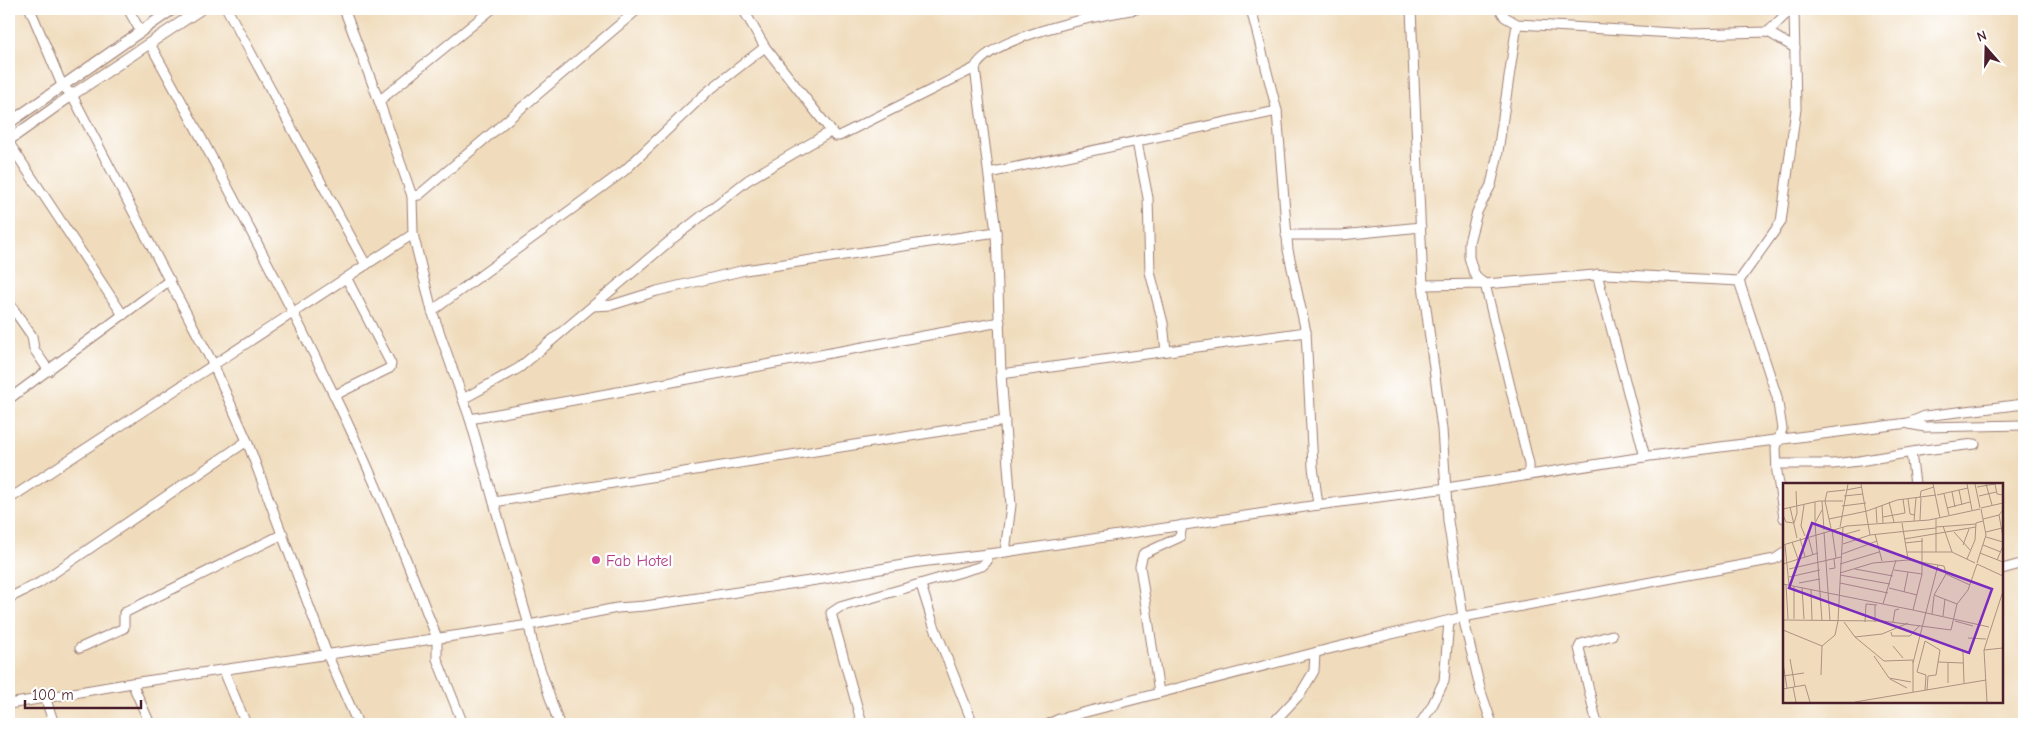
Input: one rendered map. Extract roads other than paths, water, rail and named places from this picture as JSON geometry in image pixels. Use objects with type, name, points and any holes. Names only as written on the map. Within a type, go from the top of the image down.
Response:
[{"type":"street","points":[[30,9],[62,85],[72,95],[213,364],[247,441],[327,654],[358,724]]},
{"type":"street","points":[[128,9],[141,32]]},
{"type":"street","points":[[9,123],[173,9]]},
{"type":"street","points":[[123,315],[9,142],[72,95],[202,9]]},
{"type":"street","points":[[227,9],[366,265]]},
{"type":"street","points":[[379,101],[492,9]]},
{"type":"street","points":[[412,196],[419,195],[638,9]]},
{"type":"street","points":[[743,9],[765,47],[830,132],[839,136],[975,68]]},
{"type":"street","points":[[1082,9],[1087,18]]},
{"type":"street","points":[[1005,552],[1011,505],[1001,374],[996,232],[975,68],[979,60],[1005,44],[1087,18],[1136,9]]},
{"type":"street","points":[[1251,9],[1277,111],[1286,235],[1306,332],[1313,468],[1318,505]]},
{"type":"street","points":[[1411,9],[1423,285],[1442,429],[1449,528],[1463,618],[1481,692],[1492,724]]},
{"type":"street","points":[[1500,9],[1505,17],[1517,24],[1690,34],[1768,32],[1795,48]]},
{"type":"street","points":[[1768,32],[1793,9]]},
{"type":"street","points":[[1739,281],[1781,222],[1796,108],[1793,9]]},
{"type":"street","points":[[346,10],[412,196],[414,234],[432,311],[470,419],[529,626],[534,651],[559,724]]},
{"type":"street","points":[[1517,24],[1497,158],[1491,185],[1477,212],[1469,242],[1469,257],[1472,271],[1485,284],[1529,464],[1529,475]]},
{"type":"street","points":[[150,44],[225,180],[335,395],[388,514],[437,638],[437,659],[463,724]]},
{"type":"street","points":[[432,311],[624,171],[707,92],[765,47]]},
{"type":"street","points":[[989,173],[1277,111]]},
{"type":"street","points":[[463,399],[519,368],[671,240],[748,180],[830,132]]},
{"type":"street","points":[[1138,142],[1148,198],[1150,272],[1163,323],[1166,351]]},
{"type":"street","points":[[1286,235],[1341,235],[1421,227]]},
{"type":"street","points":[[593,306],[612,305],[656,291],[745,270],[996,232]]},
{"type":"street","points":[[9,499],[414,234]]},
{"type":"street","points":[[1423,285],[1485,284],[1597,274],[1739,281]]},
{"type":"street","points":[[1597,274],[1645,457]]},
{"type":"street","points":[[335,395],[390,368],[391,364],[346,279]]},
{"type":"street","points":[[9,399],[170,280]]},
{"type":"street","points":[[1739,281],[1777,397],[1782,429],[1776,448],[1783,510]]},
{"type":"street","points":[[9,303],[32,336],[34,349],[49,371]]},
{"type":"street","points":[[470,419],[1000,322]]},
{"type":"street","points":[[1001,374],[1306,332]]},
{"type":"street","points":[[1908,424],[1925,416],[2024,404]]},
{"type":"street","points":[[494,502],[1005,421]]},
{"type":"street","points":[[9,704],[132,683],[529,626],[617,608],[645,606],[920,562],[1005,552],[1318,505],[1447,488],[1645,457],[1908,424],[1925,426],[2024,425]]},
{"type":"street","points":[[9,598],[39,583],[247,441]]},
{"type":"street","points":[[1777,464],[1833,464],[1882,459],[1975,444]]},
{"type":"street","points":[[1911,453],[1915,483]]},
{"type":"street","points":[[1159,693],[1140,566],[1143,554],[1180,538],[1182,525]]},
{"type":"street","points":[[80,648],[124,628],[124,613],[283,534]]},
{"type":"street","points":[[862,724],[831,613],[840,607],[982,566],[987,562],[986,554]]},
{"type":"street","points":[[1049,724],[1058,719],[1315,653],[1449,621],[1775,559],[1783,554]]},
{"type":"street","points":[[2003,569],[2024,563]]},
{"type":"street","points":[[921,584],[933,623],[974,724]]},
{"type":"street","points":[[1420,724],[1432,706],[1444,681],[1449,621]]},
{"type":"street","points":[[1597,724],[1578,648],[1582,644],[1612,635]]},
{"type":"street","points":[[1272,724],[1301,693],[1314,672],[1315,653]]},
{"type":"street","points":[[224,671],[246,724]]},
{"type":"street","points":[[132,683],[150,724]]},
{"type":"street","points":[[45,697],[54,724]]},
{"type":"place","name":"Fab Hotel","points":[[596,560]]}]
